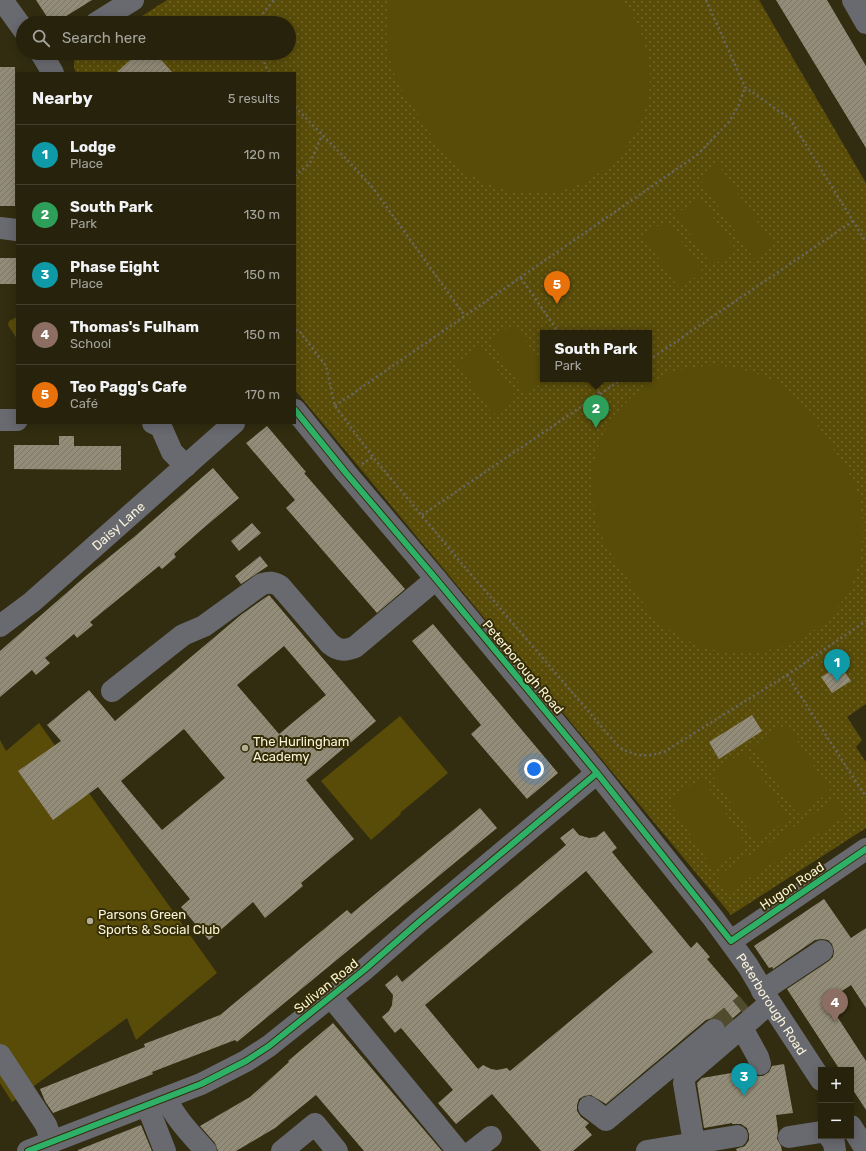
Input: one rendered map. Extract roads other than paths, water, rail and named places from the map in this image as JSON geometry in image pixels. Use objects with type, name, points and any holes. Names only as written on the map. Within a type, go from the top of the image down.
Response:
[{"type":"street","points":[[107,16],[133,0]]},
{"type":"street","points":[[853,0],[866,23]]},
{"type":"street","points":[[11,13],[16,28]]},
{"type":"street","points":[[0,228],[16,230]]},
{"type":"street","name":"Peterborough Road","points":[[296,411],[597,772],[731,941],[748,966],[765,996],[818,1076]]},
{"type":"street","points":[[0,420],[16,420]]},
{"type":"street","points":[[159,424],[172,452],[186,466]]},
{"type":"street","name":"Daisy Lane","points":[[0,626],[32,602],[233,424]]},
{"type":"street","points":[[112,691],[183,635],[204,626],[262,584],[275,583],[280,586],[330,644],[342,650],[349,650],[355,647],[436,579]]},
{"type":"street","name":"Sulivan Road","points":[[40,1148],[201,1084],[246,1061],[269,1046],[331,997],[597,772]]},
{"type":"street","name":"Hugon Road","points":[[731,941],[866,849]]},
{"type":"street","points":[[746,1004],[765,996],[822,951]]},
{"type":"street","points":[[694,1143],[684,1083],[685,1076],[742,1028],[765,996]]},
{"type":"street","points":[[331,997],[458,1151]]},
{"type":"street","points":[[742,1028],[758,1057],[760,1064]]},
{"type":"street","points":[[589,1107],[606,1120],[714,1030]]},
{"type":"street","points":[[0,1054],[46,1125],[40,1148]]},
{"type":"street","points":[[156,1101],[165,1151]]},
{"type":"street","points":[[156,1101],[170,1107],[183,1125],[206,1151]]},
{"type":"street","points":[[282,1151],[315,1124],[338,1151]]},
{"type":"street","points":[[854,1131],[866,1150]]},
{"type":"street","points":[[789,1137],[818,1132]]},
{"type":"street","points":[[647,1151],[737,1136]]},
{"type":"street","points":[[473,1151],[491,1137]]},
{"type":"street","points":[[831,1139],[834,1143],[835,1151]]},
{"type":"tunnel","points":[[714,1030],[746,1004]]},
{"type":"place","name":"Teo Pagg's Cafe","points":[[557,304]]},
{"type":"place","name":"South Park","points":[[596,428]]},
{"type":"place","name":"Lodge","points":[[837,682]]},
{"type":"place","name":"The Hurlingham Academy","points":[[245,748]]},
{"type":"place","name":"Parsons Green Sports & Social Club","points":[[90,921]]},
{"type":"place","name":"Thomas's Fulham","points":[[835,1022]]},
{"type":"place","name":"Phase Eight","points":[[744,1096]]}]
